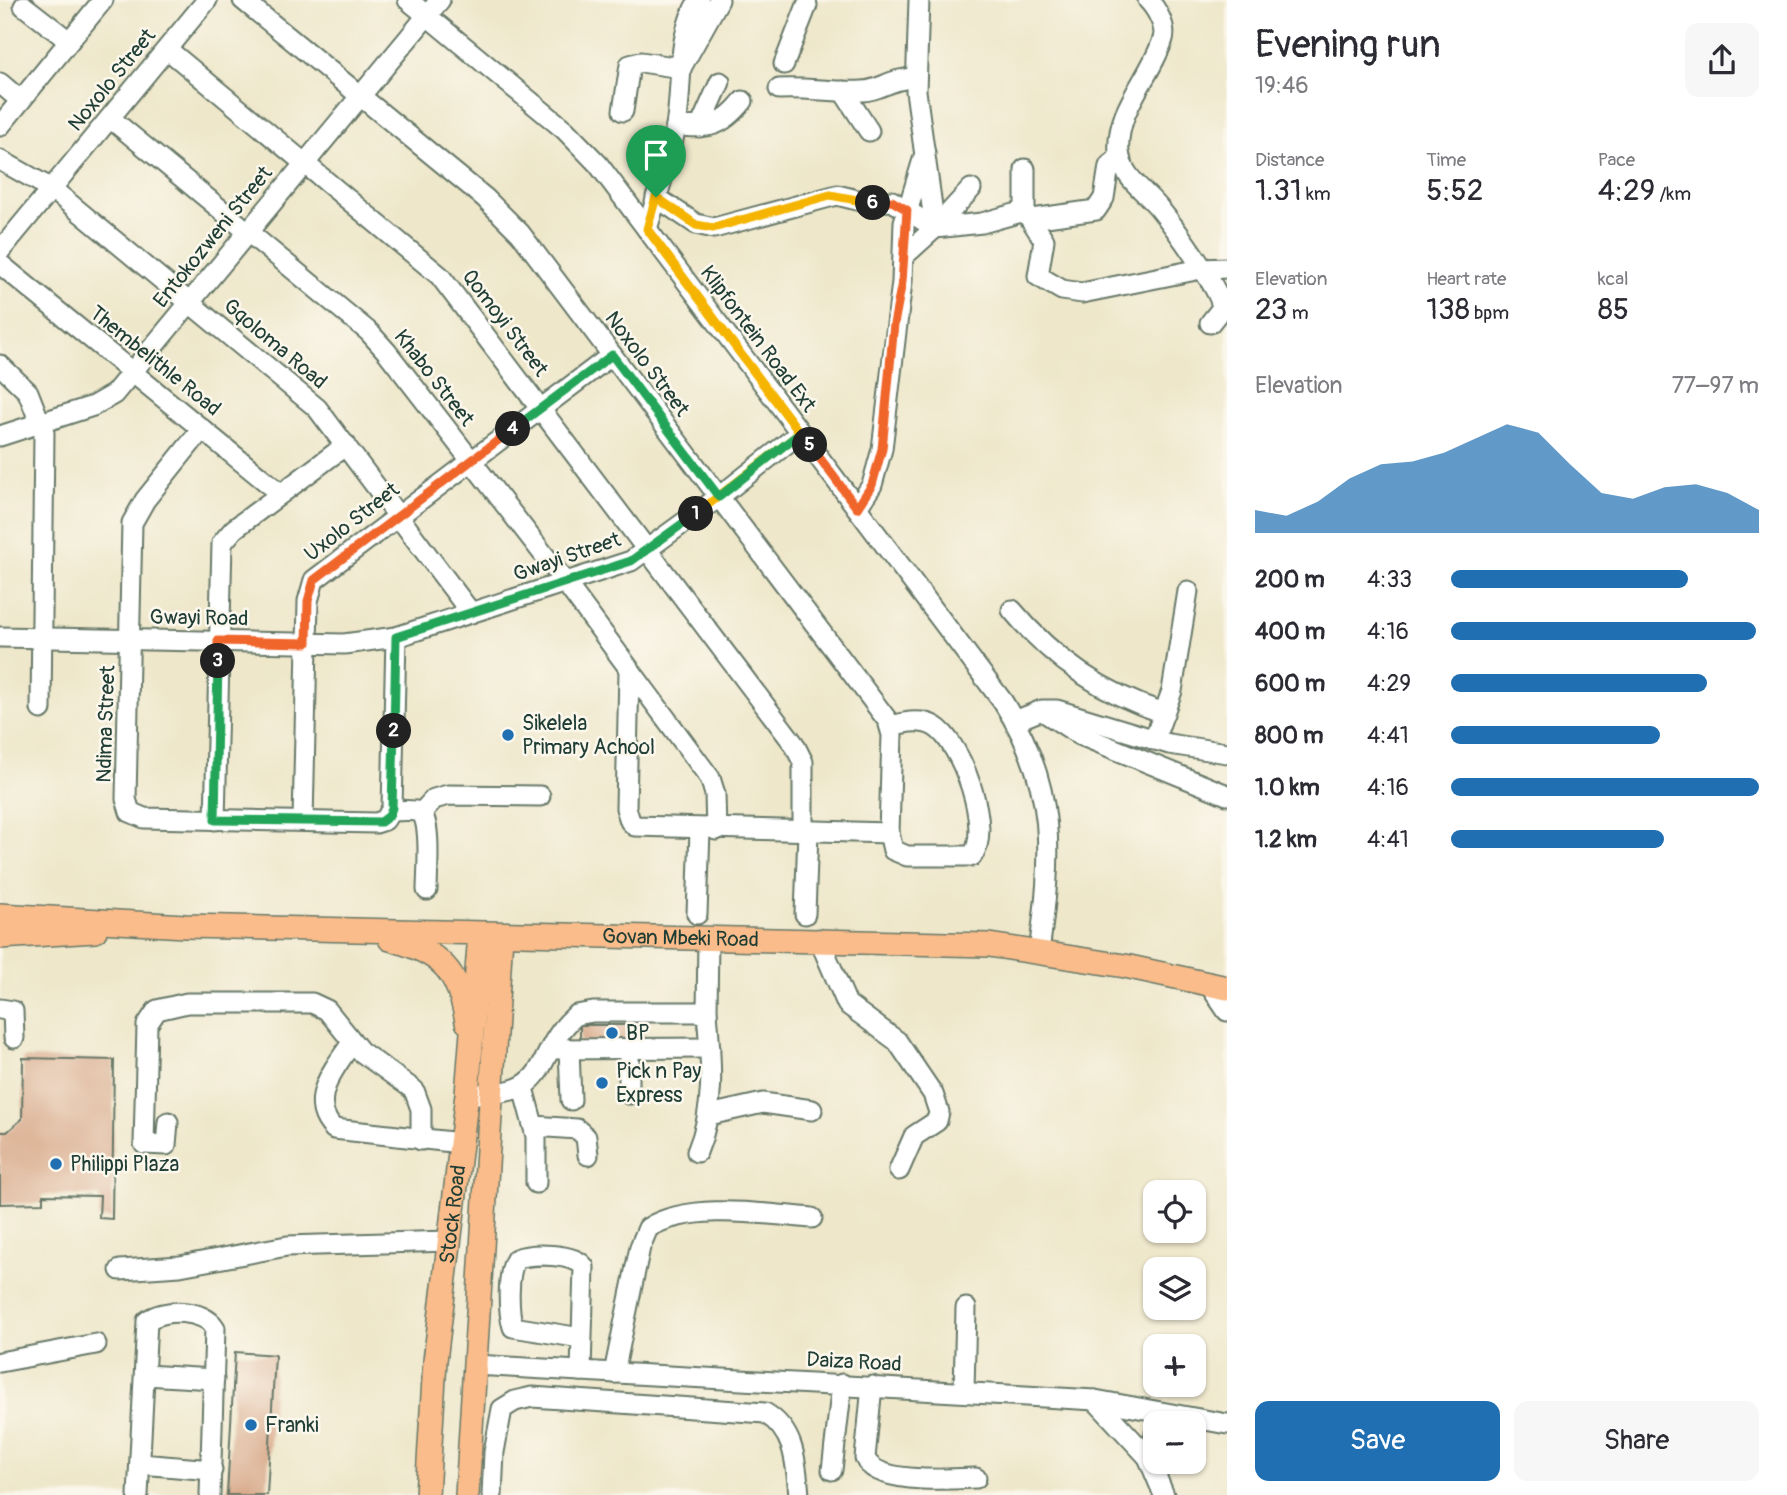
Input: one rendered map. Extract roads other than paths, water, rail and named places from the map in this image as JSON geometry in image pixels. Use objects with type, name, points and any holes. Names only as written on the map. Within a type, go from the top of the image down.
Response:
[{"type":"main road","name":"Govan Mbeki Road","points":[[0,915],[129,925],[989,945],[1039,951],[1217,985]]},
{"type":"main road","name":"Govan Mbeki Road","points":[[0,937],[64,935],[129,925]]},
{"type":"main road","points":[[364,931],[429,953],[449,968],[463,1001],[471,1053]]},
{"type":"main road","name":"Stock Road","points":[[427,1495],[435,1361],[471,1053],[491,934]]},
{"type":"main road","name":"Stock Road","points":[[467,1495],[491,1094],[491,934]]},
{"type":"street","points":[[0,126],[103,0]]},
{"type":"street","name":"Noxolo Street","points":[[0,251],[208,0]]},
{"type":"street","name":"Noxolo Street","points":[[243,0],[506,218],[891,726]]},
{"type":"street","name":"Klipfontein Road Ext","points":[[408,0],[565,130],[598,164],[1015,720],[1032,758],[1048,823],[1050,856],[1039,951]]},
{"type":"street","name":"Entokozweni Street","points":[[0,436],[104,401],[133,371],[440,0]]},
{"type":"street","points":[[681,68],[719,0]]},
{"type":"street","points":[[919,0],[916,78],[936,228]]},
{"type":"street","points":[[1148,0],[1159,17],[1163,38],[1122,120],[1119,157],[1131,180],[1159,209],[1222,302],[1221,312],[1210,324]]},
{"type":"street","points":[[647,229],[676,126],[681,68],[695,3]]},
{"type":"street","points":[[784,64],[807,4]]},
{"type":"street","points":[[24,6],[69,41]]},
{"type":"street","name":"Qomoyi Street","points":[[167,48],[440,275],[649,549],[800,755],[805,831],[805,914]]},
{"type":"street","points":[[623,111],[632,63],[681,68]]},
{"type":"street","points":[[779,89],[812,87],[843,92],[871,90],[897,78],[916,78]]},
{"type":"street","points":[[700,127],[720,82]]},
{"type":"street","points":[[0,83],[20,100]]},
{"type":"street","points":[[843,92],[869,131]]},
{"type":"street","points":[[676,126],[700,127],[723,122],[743,101]]},
{"type":"street","name":"Khabo Street","points":[[110,118],[374,337],[565,582],[712,782],[697,914]]},
{"type":"street","points":[[857,508],[872,485],[882,449],[907,210],[925,153]]},
{"type":"street","points":[[656,197],[704,228],[730,225],[830,195],[873,203],[892,201],[936,228],[1029,215],[1096,210],[1104,198],[1109,166],[1119,157]]},
{"type":"street","name":"Gqoloma Road","points":[[0,160],[52,189],[317,408],[471,613]]},
{"type":"street","points":[[1025,169],[1029,215],[1044,240],[1038,276],[1062,290],[1082,293],[1201,269],[1227,268]]},
{"type":"street","points":[[904,256],[936,228],[971,189]]},
{"type":"street","name":"Thembelithle Road","points":[[0,264],[280,493]]},
{"type":"street","name":"Uxolo Street","points":[[303,821],[308,601],[314,580],[612,355]]},
{"type":"street","points":[[0,365],[28,391],[40,423],[45,452],[41,709]]},
{"type":"street","name":"Ndima Street","points":[[202,429],[135,514],[131,532],[126,799],[130,811],[144,818],[376,823],[386,820],[391,811]]},
{"type":"street","name":"Gwayi Street","points":[[396,637],[631,561],[719,497],[800,433]]},
{"type":"street","points":[[215,820],[222,543],[234,529],[346,445]]},
{"type":"street","points":[[1154,740],[1178,662],[1188,591]]},
{"type":"street","points":[[1012,610],[1048,650],[1077,672],[1128,701],[1164,713]]},
{"type":"street","name":"Gwayi Road","points":[[0,637],[307,643],[363,643],[396,637]]},
{"type":"street","points":[[396,637],[391,811],[421,813],[434,800],[448,795],[540,796]]},
{"type":"street","points":[[629,671],[626,808],[629,821],[641,829],[889,833]]},
{"type":"street","points":[[1015,720],[1041,710],[1065,712],[1154,740],[1227,754]]},
{"type":"street","points":[[1041,710],[1080,735],[1227,795]]},
{"type":"street","points":[[927,723],[939,730],[965,769],[980,834],[978,848],[967,858],[900,855],[893,850],[889,833],[891,726],[927,723]]},
{"type":"street","points":[[421,813],[427,829],[427,890]]},
{"type":"street","points":[[697,1153],[709,1115],[708,939]]},
{"type":"street","points":[[819,939],[846,1004],[897,1041],[938,1105],[937,1121],[914,1136],[899,1170]]},
{"type":"street","points":[[1217,985],[1227,1011]]},
{"type":"street","points":[[168,1122],[166,1145],[144,1144],[148,1019],[166,1006],[187,1003],[319,1004],[327,1010],[352,1043],[414,1090],[421,1109],[421,1139]]},
{"type":"street","points":[[0,1009],[13,1011],[14,1038]]},
{"type":"street","points":[[467,1094],[491,1094],[523,1088],[561,1049],[570,1021],[583,1013],[707,1012]]},
{"type":"street","points":[[352,1043],[324,1084],[324,1107],[330,1125],[345,1132],[461,1143]]},
{"type":"street","points":[[561,1049],[710,1048]]},
{"type":"street","points":[[561,1049],[571,1100]]},
{"type":"street","points":[[629,1049],[629,1094]]},
{"type":"street","points":[[523,1088],[538,1146],[536,1183]]},
{"type":"street","points":[[709,1115],[763,1103],[812,1110]]},
{"type":"street","points":[[534,1126],[577,1129],[586,1138],[588,1155]]},
{"type":"street","points":[[614,1373],[640,1247],[648,1228],[674,1218],[708,1213],[812,1219]]},
{"type":"street","points":[[120,1270],[180,1266],[287,1246],[449,1241]]},
{"type":"street","points":[[581,1338],[513,1327],[513,1266],[516,1259],[570,1257],[582,1262],[581,1371]]},
{"type":"street","points":[[964,1391],[966,1308]]},
{"type":"street","points":[[138,1495],[147,1321],[155,1316],[198,1314],[210,1320],[215,1328],[210,1495]]},
{"type":"street","points":[[0,1362],[96,1344]]},
{"type":"street","name":"Daiza Road","points":[[475,1365],[1095,1400],[1143,1412]]},
{"type":"street","points":[[145,1375],[214,1379]]},
{"type":"street","points":[[832,1470],[842,1384]]},
{"type":"street","points":[[872,1386],[865,1458],[871,1467],[888,1475],[934,1480],[976,1478]]},
{"type":"street","points":[[492,1495],[494,1452],[502,1409],[522,1398],[532,1397],[765,1413],[783,1427],[791,1438],[799,1495]]},
{"type":"street","points":[[1095,1400],[1143,1453]]},
{"type":"street","name":"Daiza Road","points":[[1206,1422],[1227,1424]]},
{"type":"street","points":[[141,1464],[212,1470]]},
{"type":"street","points":[[1155,1474],[1164,1495]]},
{"type":"place","name":"Sikelela Primary Achool","points":[[508,735]]},
{"type":"place","name":"BP","points":[[612,1033]]},
{"type":"place","name":"Pick n Pay Express","points":[[602,1083]]},
{"type":"place","name":"Philippi Plaza","points":[[56,1164]]},
{"type":"place","name":"Franki","points":[[251,1425]]}]
